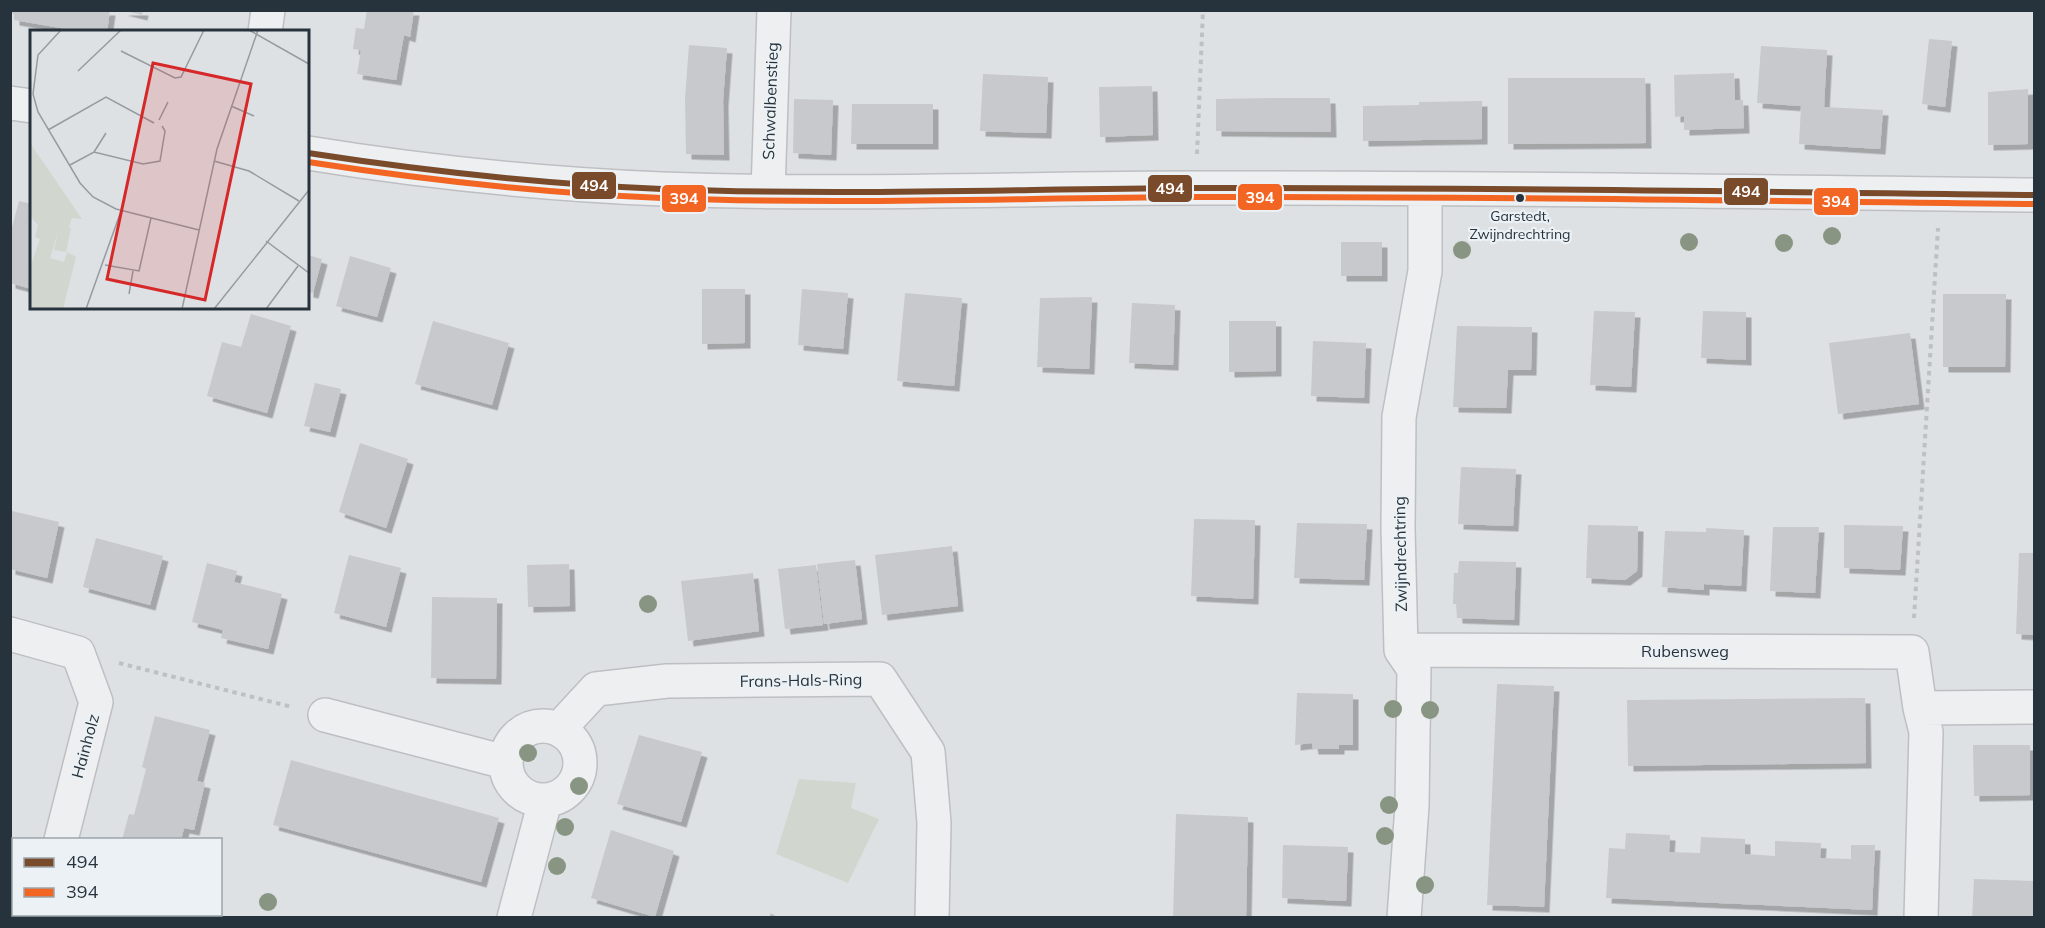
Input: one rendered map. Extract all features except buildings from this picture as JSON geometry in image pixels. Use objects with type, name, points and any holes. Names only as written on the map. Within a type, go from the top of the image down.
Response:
[{"type":"street","points":[[265,30],[268,10]]},
{"type":"street","name":"Schwalbenstieg","points":[[768,192],[774,10]]},
{"type":"street","points":[[10,102],[30,106]]},
{"type":"street","points":[[309,153],[370,163],[528,181],[659,189],[768,192],[1196,188],[2034,195]]},
{"type":"street","name":"Zwijndrechtring","points":[[1404,918],[1412,806],[1414,669],[1401,650],[1398,528],[1399,417],[1425,271],[1425,189]]},
{"type":"street","points":[[10,634],[78,653]]},
{"type":"street","name":"Rubensweg","points":[[1401,650],[1912,652]]},
{"type":"street","points":[[1912,652],[1926,732],[1921,918]]},
{"type":"street","name":"Hainholz","points":[[62,838],[96,702],[78,653]]},
{"type":"street","name":"Frans-Hals-Ring","points":[[559,729],[596,689],[667,681],[880,679],[928,752],[934,823],[932,918]]},
{"type":"street","points":[[1920,708],[2034,707]]},
{"type":"street","points":[[325,715],[505,762]]},
{"type":"street","points":[[547,725],[569,736],[577,746],[581,758],[576,782],[557,798],[545,801],[521,794],[512,785],[505,762],[514,739],[523,731],[534,726],[547,725]]},
{"type":"street","points":[[514,918],[545,801]]},
{"type":"path","points":[[1196,188],[1203,10]]},
{"type":"path","points":[[1912,652],[1940,194]]},
{"type":"path","points":[[78,653],[325,715]]},
{"type":"path","points":[[770,915],[776,918]]},
{"type":"shaded area","points":[[799,779],[856,783],[851,808],[879,819],[848,883],[776,854]]},
{"type":"transit line","name":"494","points":[[309,153],[396,166],[529,180],[617,187],[728,191],[1297,188],[2034,195]]},
{"type":"transit line","name":"394","points":[[309,162],[396,175],[529,189],[617,196],[728,200],[1296,197],[2034,204]]},
{"type":"place","name":"Garstedt, Zwijndrechtring","points":[[1520,198]]}]
